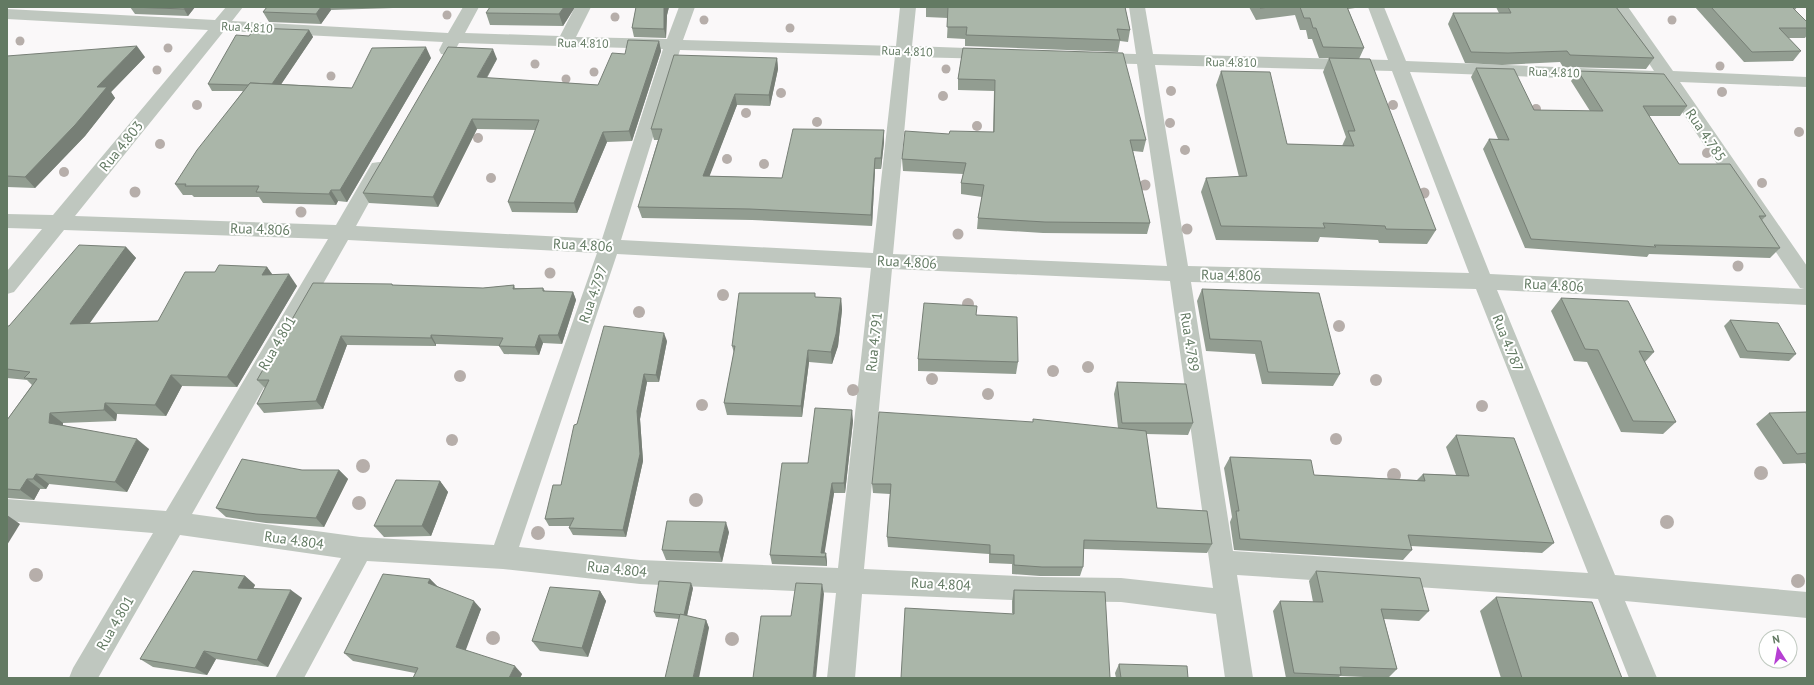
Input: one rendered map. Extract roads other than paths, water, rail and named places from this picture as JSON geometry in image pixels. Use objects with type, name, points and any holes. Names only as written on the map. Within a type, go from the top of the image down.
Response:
[{"type":"street","name":"Rua 4.803","points":[[7,286],[235,7]]},
{"type":"street","points":[[438,66],[471,7]]},
{"type":"street","points":[[564,42],[583,7]]},
{"type":"street","name":"Rua 4.797","points":[[503,557],[609,247],[673,45],[687,7]]},
{"type":"street","name":"Rua 4.791","points":[[841,678],[908,7]]},
{"type":"street","name":"Rua 4.789","points":[[1137,7],[1179,274],[1239,678]]},
{"type":"street","name":"Rua 4.787","points":[[1376,7],[1483,281],[1643,678]]},
{"type":"street","name":"Rua 4.785","points":[[1620,7],[1666,77],[1807,282]]},
{"type":"street","name":"Rua 4.810","points":[[7,14],[454,38],[904,50],[1013,55]]},
{"type":"street","name":"Rua 4.810","points":[[1082,57],[1145,60],[1399,66],[1807,82]]},
{"type":"street","name":"Rua 4.801","points":[[83,678],[390,149]]},
{"type":"street","name":"Rua 4.806","points":[[7,221],[58,224],[342,232],[882,261],[1179,274],[1483,281],[1807,297]]},
{"type":"street","name":"Rua 4.804","points":[[7,510],[172,523],[360,550],[503,557],[640,572],[1040,589],[1121,590],[1229,604]]},
{"type":"street","points":[[289,678],[360,550]]},
{"type":"street","points":[[1222,562],[1606,587],[1807,605]]}]
